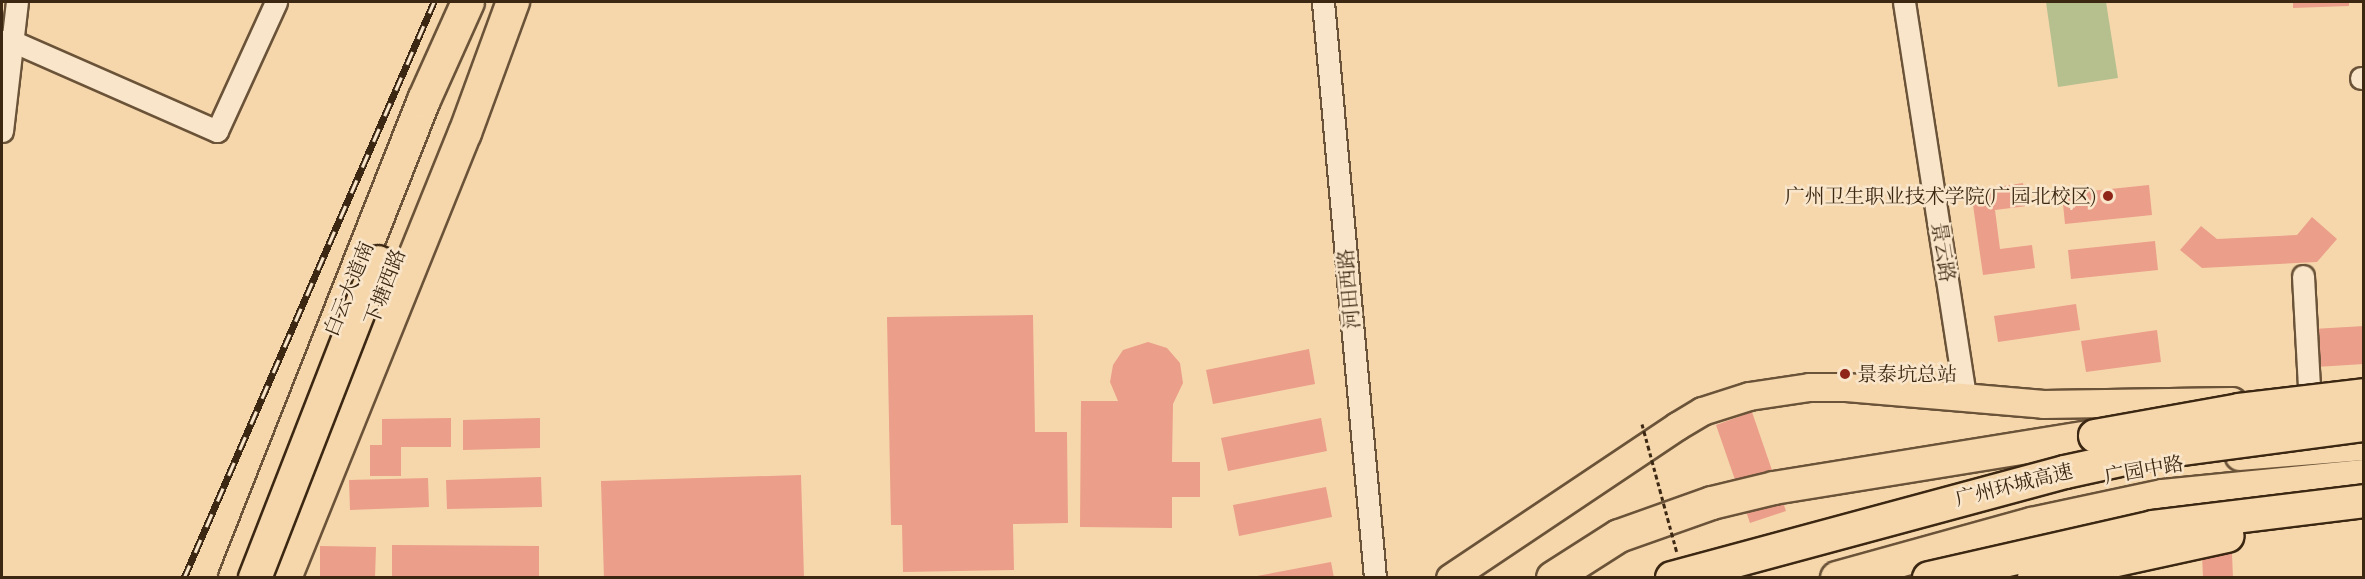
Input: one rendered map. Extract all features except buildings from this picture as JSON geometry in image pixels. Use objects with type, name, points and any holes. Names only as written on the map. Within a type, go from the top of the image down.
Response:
[{"type":"highway","name":"白云大道南","points":[[235,578],[424,100],[468,2]]},
{"type":"highway","name":"下塘西路","points":[[273,578],[461,56],[478,2]]},
{"type":"highway","name":"下塘西路","points":[[255,578],[385,265],[508,2]]},
{"type":"highway","points":[[285,578],[465,133],[513,2]]},
{"type":"highway","points":[[1553,578],[1619,536],[1712,503],[1774,488],[2278,404],[2364,395]]},
{"type":"highway","points":[[1980,505],[2063,464],[2157,440],[2357,424]]},
{"type":"highway","name":"广州环城高速","points":[[1675,567],[2065,472],[2189,448],[2357,424]]},
{"type":"highway","name":"广园中路","points":[[1837,578],[2032,524],[2163,496],[2364,476]]},
{"type":"highway","points":[[1929,578],[2153,527],[2364,501]]},
{"type":"highway","name":"广园中路","points":[[1720,578],[1980,505]]},
{"type":"highway","points":[[2040,571],[2364,510]]},
{"type":"main road","points":[[1450,578],[1677,426],[1724,402],[1809,387],[2093,405],[2248,400],[2310,404],[2357,424]]},
{"type":"main road","name":"广园中路","points":[[1980,505],[2162,465],[2364,446]]},
{"type":"main road","points":[[2324,513],[2364,483]]},
{"type":"main road","points":[[2163,496],[2245,523]]},
{"type":"main road","points":[[1963,578],[2040,571],[2245,523],[2364,510]]},
{"type":"street","points":[[2,130],[7,41],[17,2]]},
{"type":"street","points":[[7,41],[217,131],[276,2]]},
{"type":"street","name":"河田西路","points":[[1323,2],[1375,578]]},
{"type":"street","name":"景云路","points":[[1904,2],[1965,396]]},
{"type":"street","points":[[2303,276],[2310,404]]},
{"type":"street","points":[[2032,524],[2040,571]]},
{"type":"path","points":[[1642,424],[1675,567]]},
{"type":"green space","points":[[2046,2],[2106,2],[2118,78],[2058,87]]},
{"type":"railway","points":[[184,578],[434,2]]},
{"type":"place","name":"广州卫生职业技术学院(广园北校区)","points":[[2108,196]]},
{"type":"place","name":"景泰坑总站","points":[[1845,374]]}]
